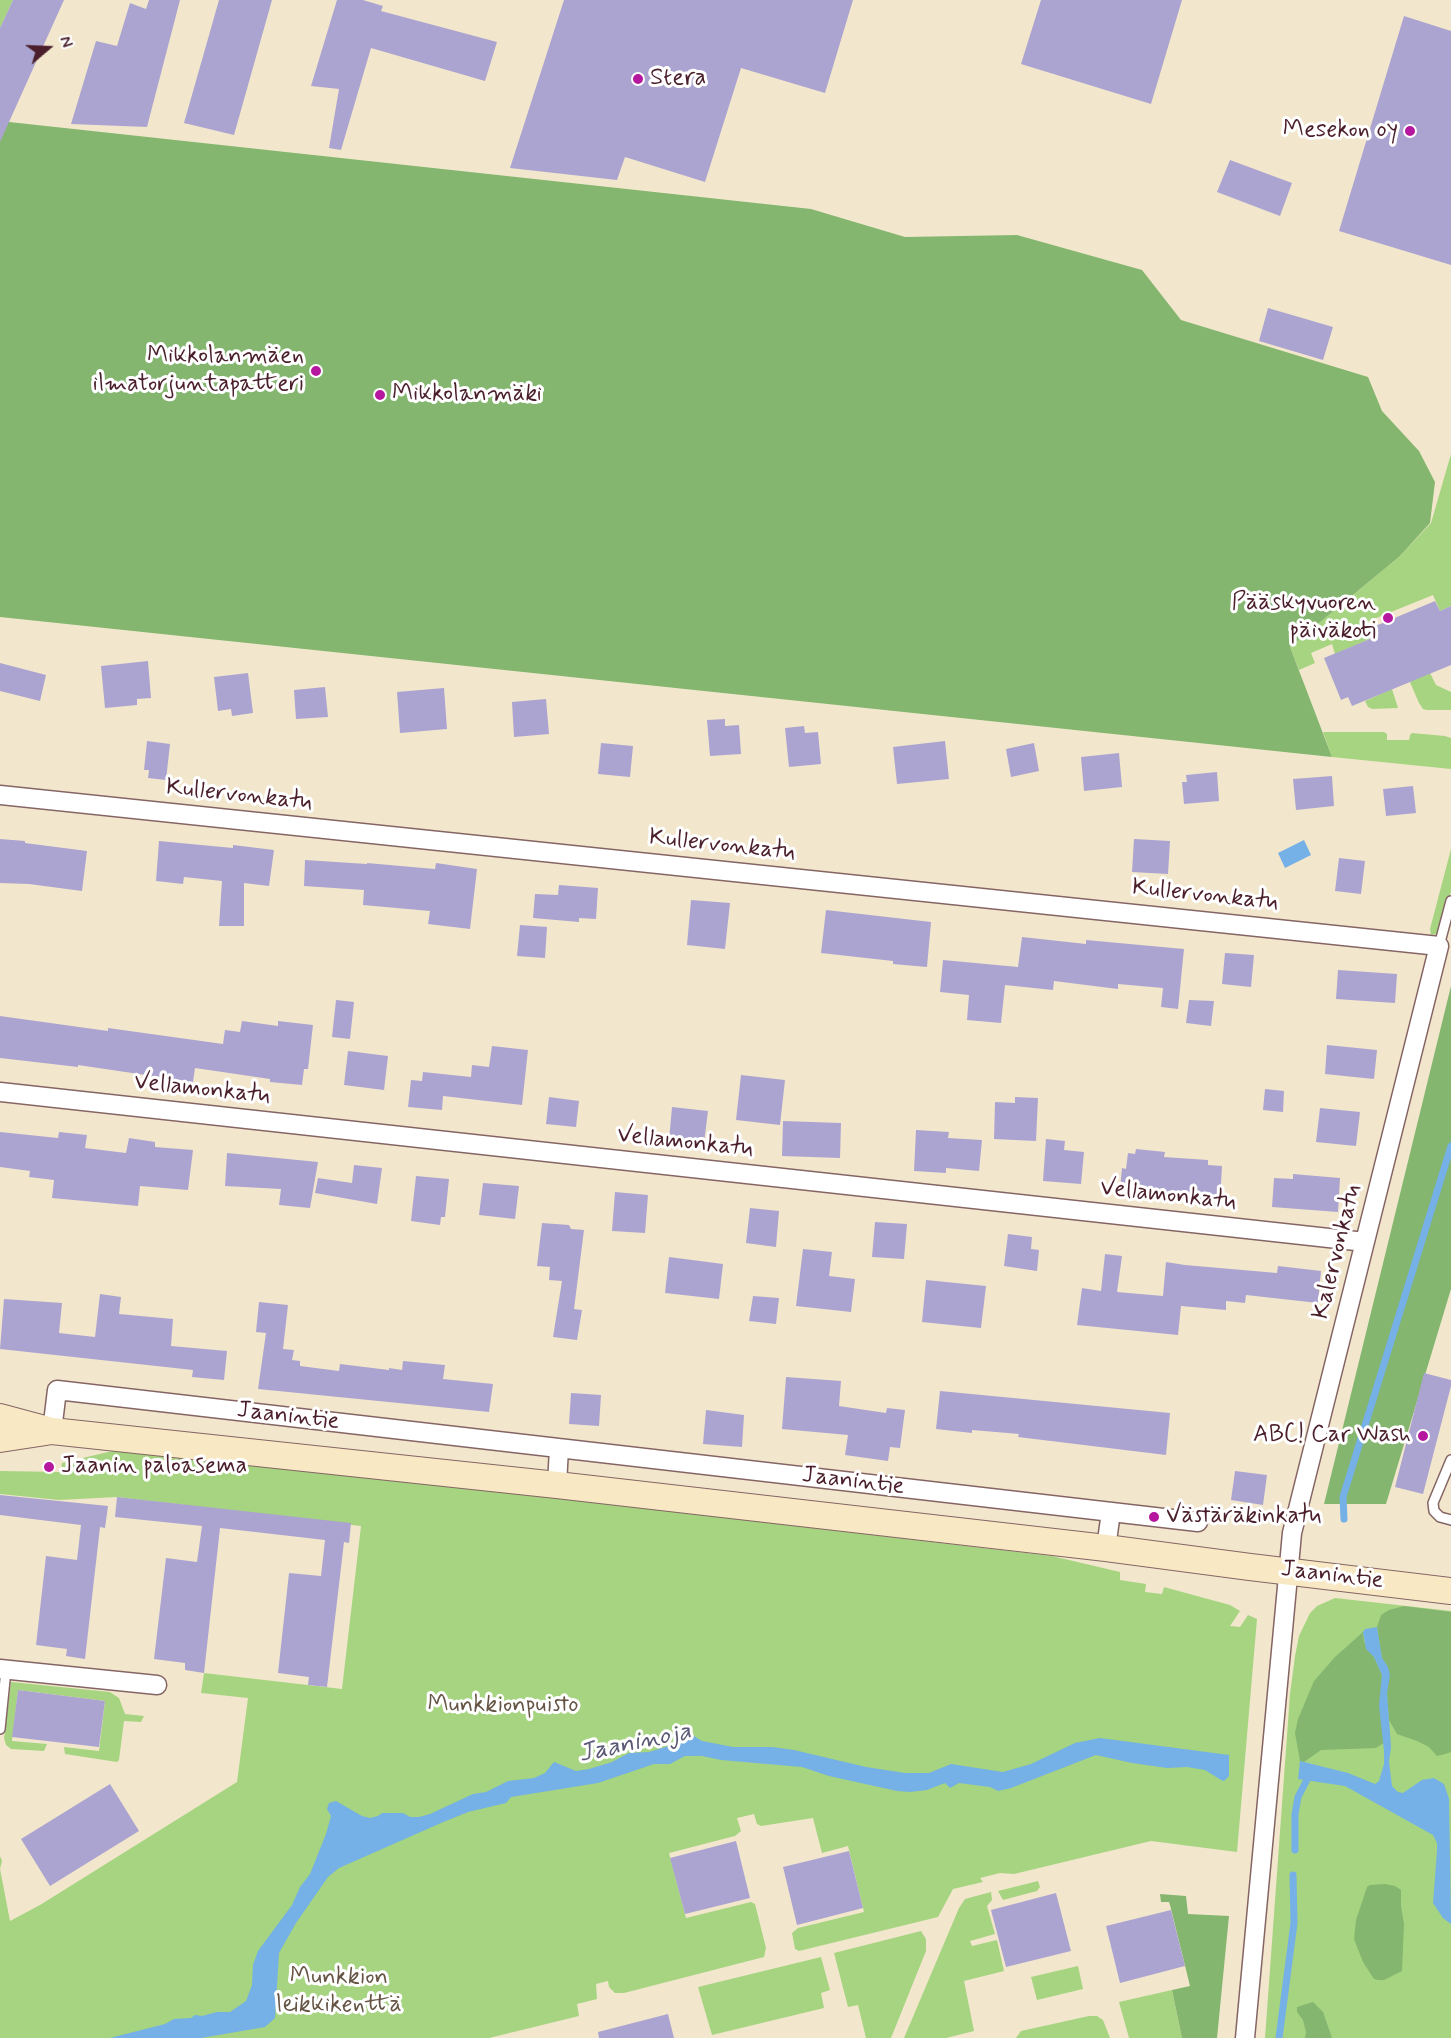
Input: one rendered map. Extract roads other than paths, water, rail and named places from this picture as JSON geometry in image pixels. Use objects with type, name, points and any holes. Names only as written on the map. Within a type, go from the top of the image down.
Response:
[{"type":"main road","name":"Jaanintie","points":[[0,1417],[52,1431],[557,1485],[1106,1548],[1451,1591]]},
{"type":"main road","name":"Jaanintie","points":[[0,1439],[52,1431]]},
{"type":"street","name":"Kullervonkatu","points":[[0,795],[1439,946]]},
{"type":"street","name":"Kalervonkatu","points":[[1290,1571],[1292,1533],[1439,946]]},
{"type":"street","name":"Vellamonkatu","points":[[0,1092],[1365,1242]]},
{"type":"street","name":"Jaanintie","points":[[52,1431],[57,1390],[1198,1522]]},
{"type":"street","points":[[557,1485],[559,1448]]},
{"type":"street","points":[[1106,1548],[1112,1512]]},
{"type":"street","points":[[1245,2038],[1290,1571]]},
{"type":"street","points":[[3,1669],[157,1685]]},
{"type":"lane","points":[[1439,946],[1451,901]]},
{"type":"lane","points":[[1451,1460],[1433,1503],[1434,1511],[1440,1517],[1451,1521]]},
{"type":"lane","points":[[0,1729],[3,1669]]},
{"type":"water","points":[[1304,840],[1311,855],[1285,868],[1278,853]]},
{"type":"water","points":[[1377,1627],[1382,1658],[1390,1675],[1387,1693],[1392,1786],[1398,1792],[1403,1793],[1422,1780],[1434,1778],[1444,1784],[1449,1799],[1451,1924],[1443,1918],[1433,1903],[1437,1843],[1433,1835],[1345,1786],[1298,1779],[1300,1761],[1348,1773],[1375,1784],[1379,1781],[1384,1764],[1379,1705],[1382,1675],[1374,1657],[1366,1649],[1363,1632],[1365,1629]]},
{"type":"water","points":[[686,1735],[694,1736],[702,1741],[733,1747],[772,1747],[794,1750],[866,1767],[905,1773],[929,1773],[951,1764],[1003,1772],[1031,1764],[1075,1743],[1100,1738],[1229,1755],[1229,1776],[1224,1781],[1205,1770],[1187,1767],[1167,1768],[1096,1755],[998,1791],[990,1787],[959,1783],[950,1788],[945,1783],[927,1790],[910,1792],[829,1776],[802,1767],[685,1756],[670,1764],[654,1764],[598,1783],[511,1797],[506,1803],[468,1812],[339,1868],[328,1877],[296,1923],[279,1953],[275,2018],[265,2027],[201,2038],[110,2038],[165,2024],[174,2019],[230,2012],[246,2001],[252,1985],[253,1965],[258,1951],[292,1905],[300,1887],[310,1874],[331,1816],[327,1809],[329,1803],[336,1801],[370,1818],[382,1813],[403,1813],[410,1817],[419,1817],[473,1794],[486,1792],[508,1781],[534,1778],[545,1773],[554,1762],[576,1771],[589,1769],[612,1762],[629,1753],[649,1752],[672,1745]]},
{"type":"waterway","points":[[1344,1519],[1343,1497],[1451,1146]]},
{"type":"waterway","points":[[1295,1850],[1295,1814],[1298,1797],[1311,1772]]},
{"type":"waterway","points":[[1279,2038],[1294,1923],[1293,1875]]},
{"type":"place","name":"Stera","points":[[638,79]]},
{"type":"place","name":"Mesekon oy","points":[[1410,131]]},
{"type":"place","name":"Mikkolanmäen ilmatorjuntapatteri","points":[[316,371]]},
{"type":"place","name":"Mikkolanmäki","points":[[380,395]]},
{"type":"place","name":"Pääskyvuoren päiväkoti","points":[[1388,618]]},
{"type":"place","name":"ABC! Car Wash","points":[[1423,1436]]},
{"type":"place","name":"Jaanin paloasema","points":[[49,1467]]},
{"type":"place","name":"Västäräkinkatu","points":[[1154,1517]]},
{"type":"park label","name":"Munkkionpuisto","points":[[503,1706]]},
{"type":"park label","name":"Munkkion leikkikenttä","points":[[339,1992]]},
{"type":"water label","name":"Jaaninoja","points":[[635,1744]]}]
